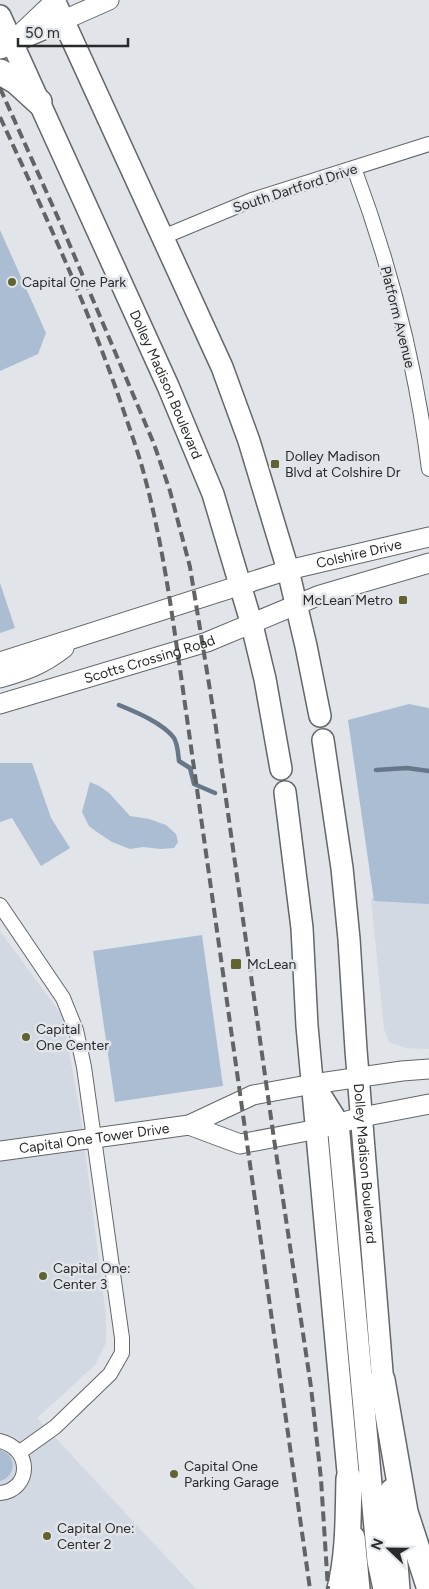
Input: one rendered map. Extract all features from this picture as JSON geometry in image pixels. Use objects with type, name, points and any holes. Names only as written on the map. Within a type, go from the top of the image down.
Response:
[{"type":"highway","points":[[0,72],[16,80],[39,102]]},
{"type":"highway","points":[[382,1380],[405,1512],[429,1586]]},
{"type":"highway","points":[[340,1589],[344,1574],[347,1542],[349,1479]]},
{"type":"main road","points":[[55,0],[222,367],[249,441],[288,570],[320,716]]},
{"type":"main road","name":"Dolley Madison Boulevard","points":[[0,16],[6,44],[39,102],[161,369],[214,494],[252,624],[265,679],[281,769]]},
{"type":"main road","points":[[6,44],[64,20]]},
{"type":"main road","name":"Dolley Madison Boulevard","points":[[323,740],[342,868],[349,939],[358,1077],[399,1589]]},
{"type":"main road","points":[[285,792],[302,928],[307,1026],[360,1589]]},
{"type":"main road","points":[[313,1084],[338,1124],[377,1551],[384,1589]]},
{"type":"street","points":[[6,44],[55,0]]},
{"type":"street","points":[[64,20],[109,0]]},
{"type":"street","name":"South Dartford Drive","points":[[163,237],[252,200],[429,144]]},
{"type":"street","name":"Platform Avenue","points":[[354,168],[383,257],[406,342],[429,469]]},
{"type":"street","name":"Colshire Drive","points":[[288,570],[429,537]]},
{"type":"street","name":"Colshire Drive","points":[[296,604],[429,563]]},
{"type":"street","points":[[0,662],[288,570]]},
{"type":"street","name":"Scotts Crossing Road","points":[[0,704],[198,644],[252,624],[296,604]]},
{"type":"street","points":[[0,678],[41,665],[77,638]]},
{"type":"street","points":[[0,905],[63,998],[81,1047],[122,1338],[122,1353],[110,1374],[55,1427],[20,1452]]},
{"type":"street","name":"Capital One Tower Drive","points":[[0,1151],[189,1124],[252,1095],[358,1077],[429,1069]]},
{"type":"street","name":"Capital One Tower Drive","points":[[189,1124],[240,1144],[318,1130],[362,1116],[429,1104]]},
{"type":"street","points":[[0,1441],[9,1443],[20,1452],[24,1467],[20,1481],[10,1490],[0,1493]]},
{"type":"shaded area","name":"Capital One Park","points":[[0,230],[46,333],[38,354],[0,371]]},
{"type":"shaded area","points":[[0,583],[15,628],[0,633]]},
{"type":"shaded area","points":[[409,704],[429,708],[429,904],[374,901],[348,720]]},
{"type":"shaded area","points":[[0,763],[32,763],[51,818],[70,848],[41,866],[12,818],[0,822]]},
{"type":"shaded area","points":[[90,782],[109,793],[130,816],[149,819],[166,825],[176,834],[178,842],[174,848],[143,847],[130,849],[112,842],[89,826],[82,812]]},
{"type":"shaded area","points":[[429,889],[429,1049],[406,1048],[389,1042],[384,1029],[371,898]]},
{"type":"shaded area","points":[[0,931],[63,1017],[81,1119],[106,1316],[106,1343],[95,1365],[37,1418],[196,1589],[0,1589]]},
{"type":"shaded area","points":[[202,935],[223,1086],[115,1102],[93,951]]},
{"type":"shaded area","points":[[0,1450],[10,1456],[13,1465],[10,1475],[0,1481]]},
{"type":"waterway","points":[[119,705],[149,718],[169,733],[174,738],[179,761],[190,768],[194,784],[215,793]]},
{"type":"waterway","points":[[376,770],[407,768],[429,771]]},
{"type":"railway","points":[[0,88],[63,229],[154,444],[170,491],[190,567],[215,721],[311,1387],[321,1479],[328,1589]]},
{"type":"railway","points":[[0,117],[65,260],[95,332],[140,460],[157,529],[178,657],[310,1589]]},
{"type":"place","name":"Capital One Park","points":[[12,282]]},
{"type":"place","name":"Dolley Madison Blvd at Colshire Dr","points":[[275,464]]},
{"type":"place","name":"McLean Metro","points":[[403,600]]},
{"type":"place","name":"McLean","points":[[236,964]]},
{"type":"place","name":"Capital One Center","points":[[26,1037]]},
{"type":"place","name":"Capital One: Center 3","points":[[43,1276]]},
{"type":"place","name":"Capital One Parking Garage","points":[[174,1474]]},
{"type":"place","name":"Capital One: Center 2","points":[[47,1536]]}]
